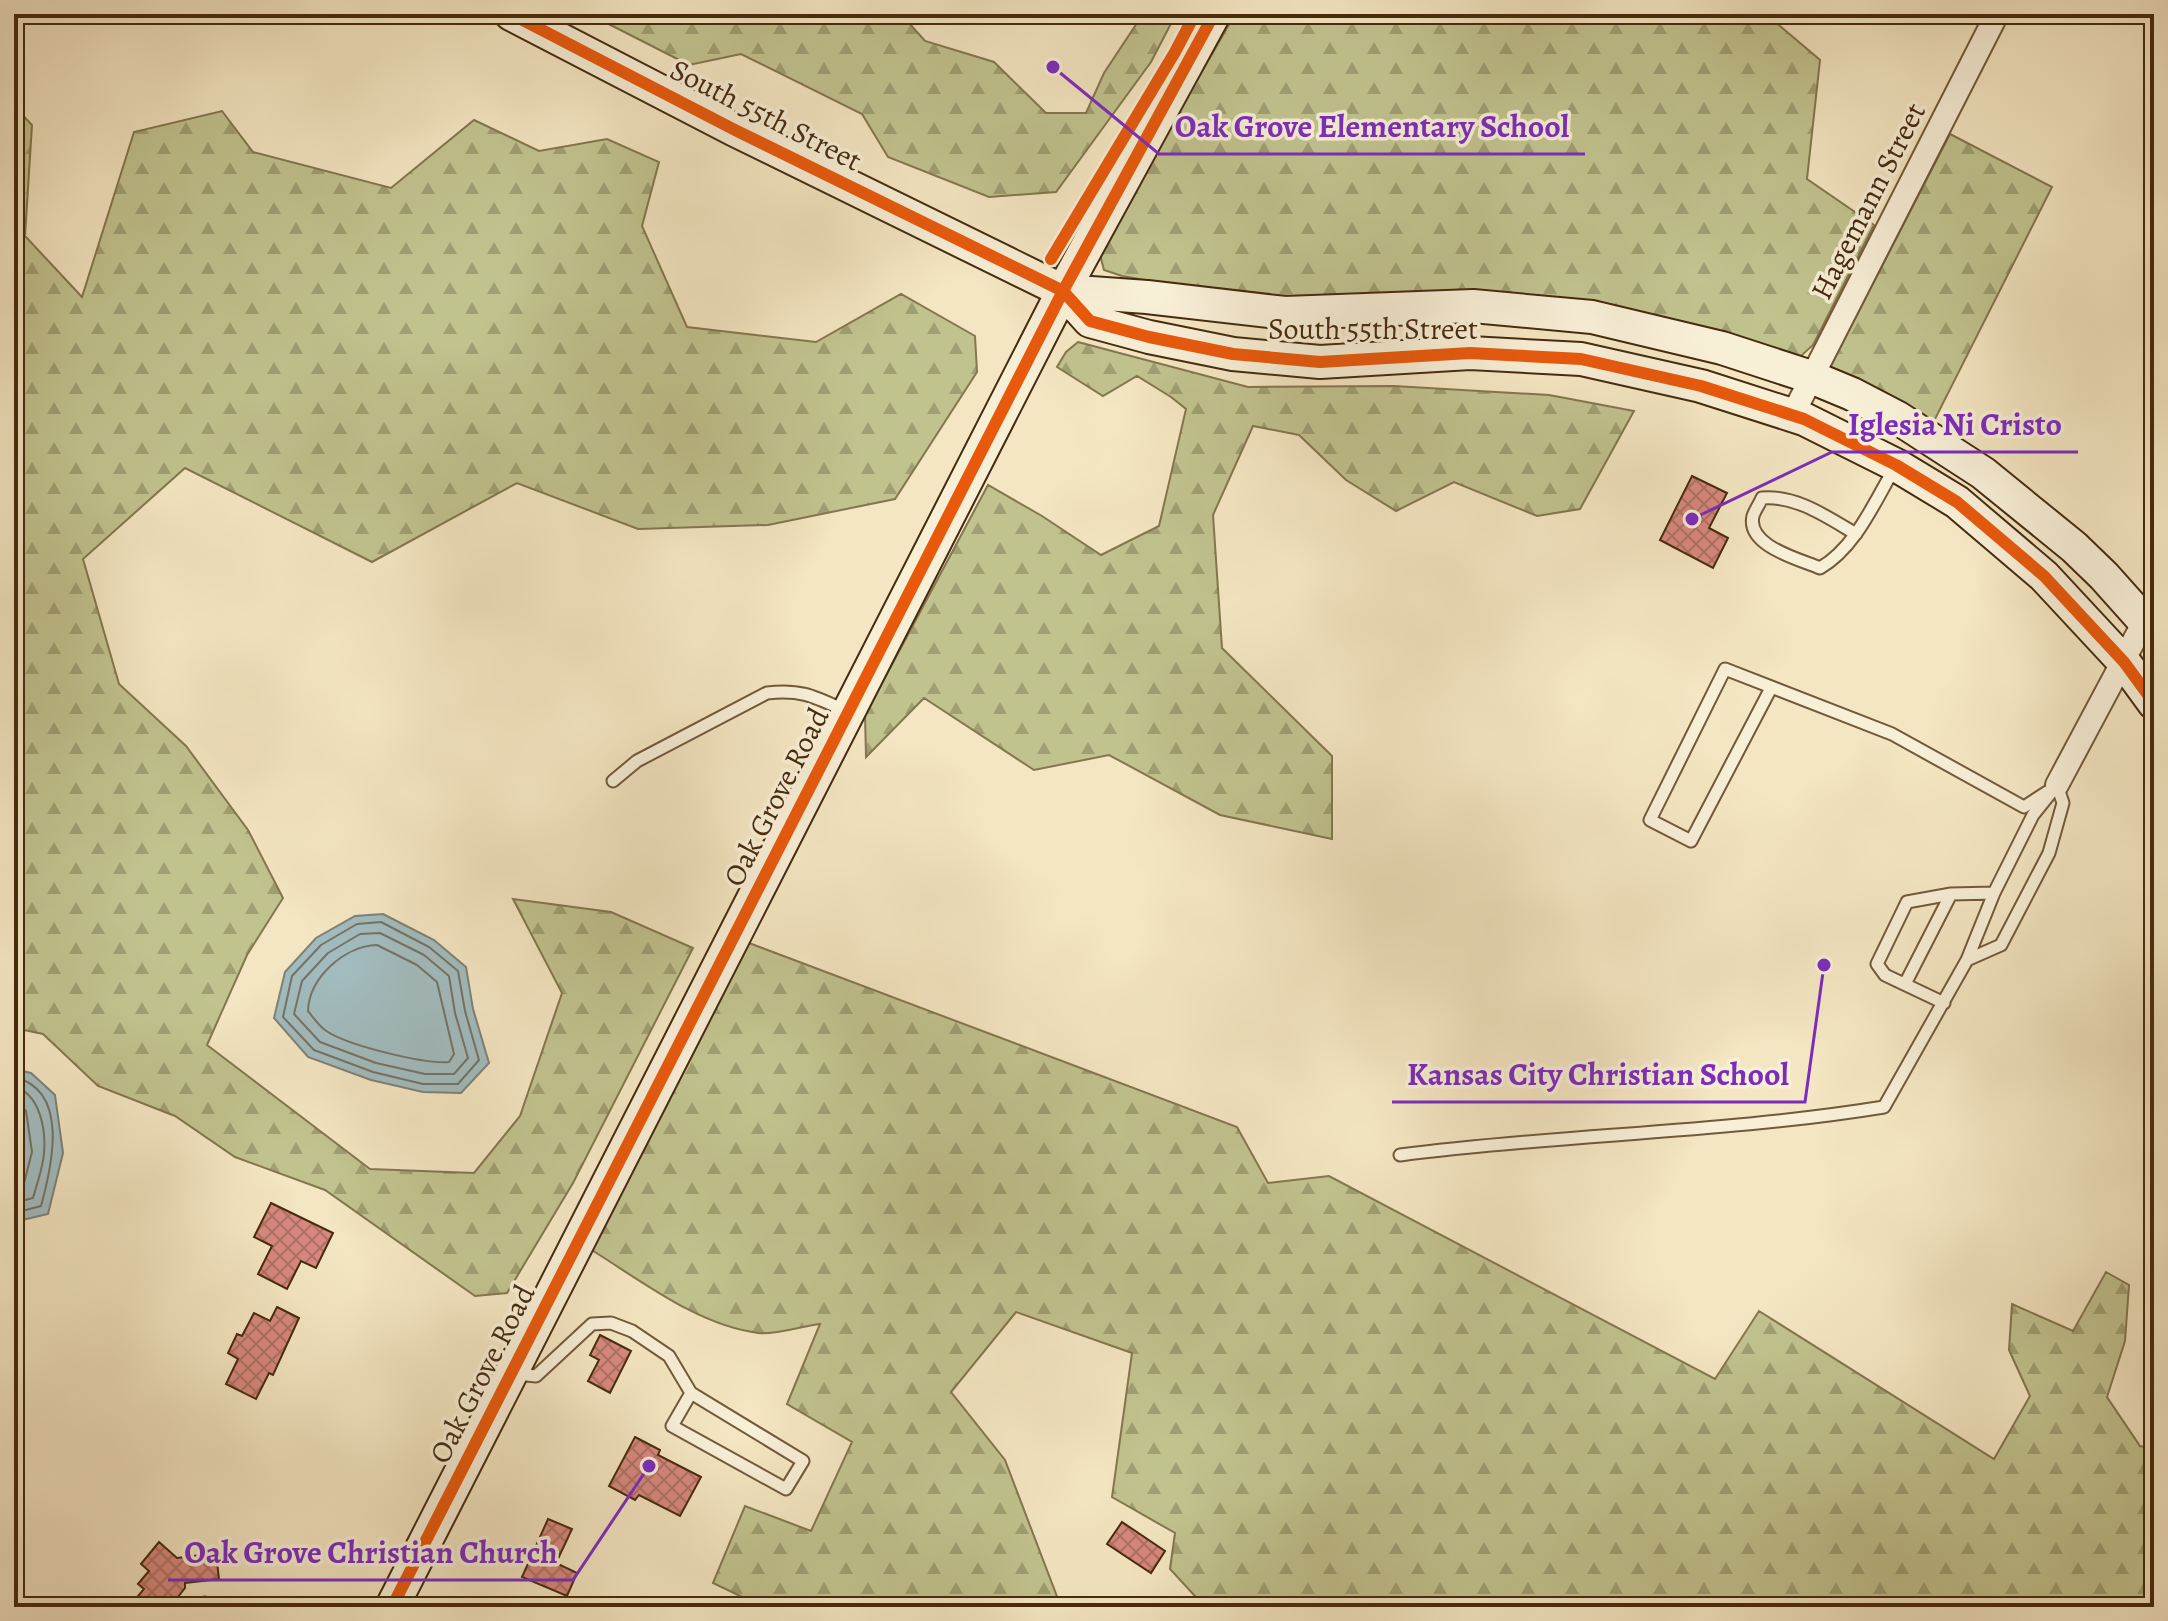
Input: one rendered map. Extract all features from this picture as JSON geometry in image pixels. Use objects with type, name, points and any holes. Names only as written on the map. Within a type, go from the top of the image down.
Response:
[{"type":"street","name":"South 55th Street","points":[[511,14],[735,130],[1063,291],[1090,321],[1233,354],[1320,362],[1470,353],[1581,359],[1701,386],[1792,416],[1857,444],[1957,502],[2044,576],[2124,662],[2154,703]]},
{"type":"street","name":"Oak Grove Road","points":[[392,1607],[1063,291],[1214,14]]},
{"type":"street","name":"Hagemann Street","points":[[1792,416],[1997,14]]},
{"type":"street","name":"South 55th Street","points":[[1063,291],[1285,313],[1473,306],[1592,317],[1722,348],[1811,377],[1898,418],[1983,473],[2074,547],[2151,618]]},
{"type":"street","points":[[2057,785],[2151,618]]},
{"type":"lane","points":[[1856,534],[1811,508],[1778,497],[1762,498],[1753,517],[1755,533],[1763,543],[1820,568],[1833,561],[1856,534],[1896,465]]},
{"type":"lane","points":[[1771,688],[1691,841],[1650,820],[1725,669],[1892,734],[2024,807],[2057,785]]},
{"type":"lane","points":[[613,781],[637,761],[767,693],[804,692],[849,712]]},
{"type":"lane","points":[[1400,1155],[1528,1141],[1804,1120],[1884,1107],[1967,960],[1994,893],[2033,815],[2057,785]]},
{"type":"lane","points":[[1967,960],[2001,945],[2049,853],[2063,803],[2057,785]]},
{"type":"lane","points":[[1944,1003],[1885,975],[1877,964],[1907,902],[1951,894],[1994,893]]},
{"type":"lane","points":[[1905,984],[1951,894]]},
{"type":"lane","points":[[511,1374],[536,1376],[592,1324],[611,1323],[632,1331],[669,1356],[691,1393],[803,1461],[786,1489],[672,1426],[691,1393]]},
{"type":"green space","points":[[589,14],[901,14],[925,41],[994,62],[1046,113],[1086,113],[1104,73],[1143,14],[1176,14],[1151,62],[1056,192],[989,197],[888,157],[862,114],[741,54],[689,65]]},
{"type":"green space","points":[[1235,14],[1766,14],[1820,60],[1807,179],[1874,225],[1813,345],[1801,356],[1478,292],[1272,297],[1185,287],[1104,270],[1099,251]]},
{"type":"green space","points":[[14,106],[32,125],[25,236],[82,297],[134,132],[222,111],[253,152],[391,188],[474,120],[539,151],[607,139],[659,162],[642,226],[687,327],[816,342],[901,294],[975,336],[977,372],[895,499],[768,525],[638,529],[517,483],[372,562],[185,468],[83,559],[119,684],[186,746],[248,830],[283,898],[247,955],[207,1045],[370,1169],[474,1173],[520,1116],[562,993],[513,899],[611,912],[693,948],[573,1183],[507,1293],[475,1296],[325,1190],[235,1157],[175,1116],[98,1086],[43,1034],[14,1028]]},
{"type":"green space","points":[[1950,134],[2052,187],[1930,429],[1835,378],[1830,367]]},
{"type":"green space","points":[[1078,342],[1248,387],[1394,386],[1549,395],[1634,411],[1580,509],[1537,516],[1454,482],[1396,511],[1346,480],[1299,435],[1253,426],[1213,515],[1222,648],[1332,756],[1332,839],[1220,815],[1109,755],[1034,770],[924,698],[866,757],[865,715],[988,485],[1101,555],[1159,526],[1186,409],[1137,376],[1103,396],[1057,367],[1066,352]]},
{"type":"green space","points":[[749,943],[1237,1127],[1268,1183],[1329,1176],[1715,1379],[1759,1311],[1994,1459],[2030,1396],[2009,1350],[2012,1304],[2073,1331],[2106,1272],[2129,1285],[2125,1341],[2107,1397],[2140,1446],[2154,1449],[2154,1607],[1205,1607],[1170,1569],[1175,1533],[1112,1497],[1132,1353],[1016,1312],[951,1392],[1005,1460],[1061,1607],[763,1607],[713,1583],[745,1506],[811,1531],[852,1442],[787,1404],[820,1324],[758,1333],[713,1321],[671,1300],[590,1249]]},
{"type":"water","points":[[383,914],[434,940],[466,967],[473,1009],[489,1063],[461,1093],[423,1092],[371,1080],[308,1057],[274,1018],[285,972],[316,938],[355,916]]},
{"type":"water","points":[[14,1069],[31,1073],[55,1095],[63,1153],[48,1214],[14,1222]]},
{"type":"building","points":[[1692,476],[1727,493],[1709,528],[1728,538],[1713,568],[1660,540]]},
{"type":"building","points":[[271,1203],[333,1233],[316,1268],[301,1261],[287,1289],[258,1274],[272,1246],[254,1237]]},
{"type":"building","points":[[277,1307],[299,1318],[273,1375],[269,1373],[256,1399],[226,1384],[238,1359],[228,1353],[237,1334],[242,1336],[254,1313],[270,1321]]},
{"type":"building","points":[[600,1335],[631,1351],[610,1393],[588,1381],[599,1360],[590,1355]]},
{"type":"building","points":[[635,1437],[660,1450],[658,1455],[701,1477],[680,1516],[639,1495],[635,1500],[609,1486]]},
{"type":"building","points":[[548,1519],[572,1529],[556,1563],[577,1573],[567,1596],[522,1577]]},
{"type":"building","points":[[1122,1522],[1165,1551],[1151,1573],[1107,1544]]},
{"type":"building","points":[[159,1542],[177,1558],[216,1553],[219,1579],[185,1583],[185,1588],[170,1607],[129,1607],[144,1589],[138,1584],[149,1571],[141,1564]]},
{"type":"cycle path","points":[[511,14],[735,130],[1063,291],[1090,321],[1233,354],[1320,362],[1470,353],[1581,359],[1701,386],[1804,419],[1896,465],[1957,502],[2044,576],[2124,662],[2154,703]]},
{"type":"cycle path","points":[[1051,259],[1195,14]]},
{"type":"cycle path","points":[[392,1607],[1063,291],[1214,14]]},
{"type":"place","name":"Oak Grove Elementary School","points":[[1053,67]]},
{"type":"place","name":"Iglesia Ni Cristo","points":[[1692,519]]},
{"type":"place","name":"Kansas City Christian School","points":[[1824,965]]},
{"type":"place","name":"Oak Grove Christian Church","points":[[649,1466]]}]
